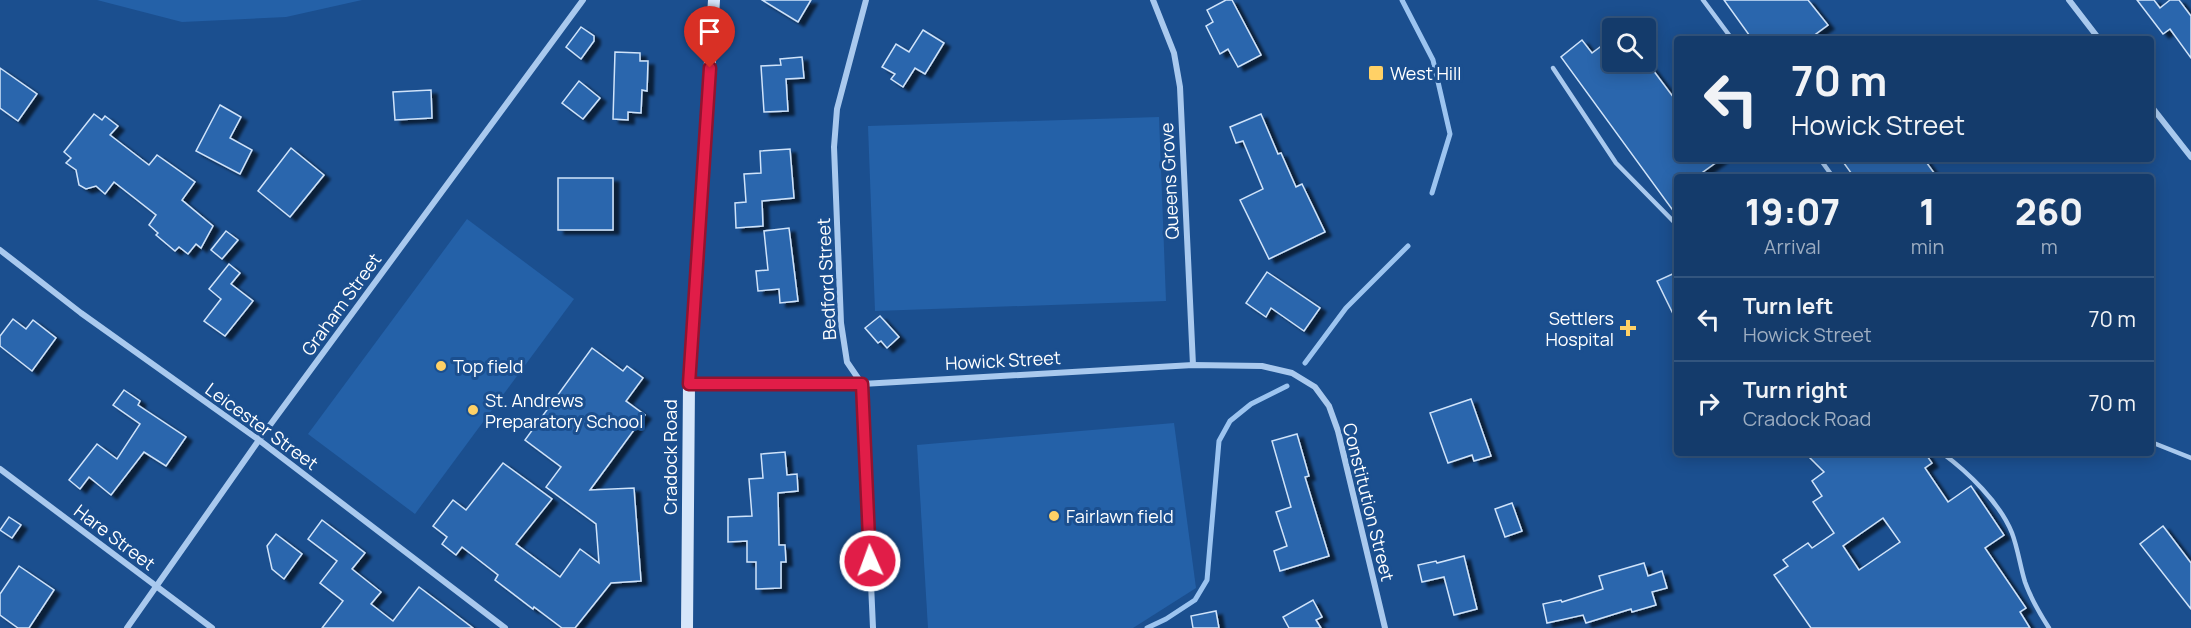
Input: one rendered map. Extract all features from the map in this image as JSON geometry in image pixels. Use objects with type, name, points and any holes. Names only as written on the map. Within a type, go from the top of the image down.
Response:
[{"type":"main road","name":"Cradock Road","points":[[687,628],[689,384],[714,0]]},
{"type":"street","name":"Graham Street","points":[[127,628],[259,440],[583,0]]},
{"type":"street","name":"Bedford Street","points":[[866,0],[837,109],[834,147],[841,323],[847,362],[862,384],[873,628]]},
{"type":"street","name":"Queens Grove","points":[[1152,0],[1174,53],[1180,87],[1193,364]]},
{"type":"street","points":[[2069,0],[2097,36]]},
{"type":"street","points":[[2154,110],[2191,157]]},
{"type":"street","name":"Leicester Street","points":[[0,250],[81,313],[259,440],[505,628]]},
{"type":"street","name":"Howick Street","points":[[689,384],[862,384],[1193,364],[1262,366],[1292,373],[1315,387]]},
{"type":"street","name":"Constitution Street","points":[[1315,387],[1329,406],[1338,431],[1384,628]]},
{"type":"street","name":"Hare Street","points":[[0,469],[212,628]]},
{"type":"lane","points":[[1703,0],[1730,36]]},
{"type":"lane","points":[[1553,68],[1616,163],[1674,222]]},
{"type":"lane","points":[[2154,443],[2191,458]]},
{"type":"lane","points":[[1945,456],[1987,495],[2004,516],[2013,535],[2026,584],[2036,608],[2049,628]]},
{"type":"shaded area","points":[[97,0],[362,0],[286,17],[182,22]]},
{"type":"shaded area","points":[[1159,117],[1166,301],[875,311],[868,126]]},
{"type":"shaded area","name":"Top field","points":[[467,219],[574,299],[415,514],[308,434]]},
{"type":"shaded area","name":"Fairlawn field","points":[[1174,423],[1196,588],[1133,628],[928,628],[917,445]]},
{"type":"building","points":[[762,0],[811,0],[798,22]]},
{"type":"building","points":[[1226,0],[1232,0],[1261,55],[1238,67],[1228,49],[1220,54],[1206,26],[1213,22],[1207,10]]},
{"type":"building","points":[[1724,0],[1808,0],[1828,25],[1813,36],[1750,36]]},
{"type":"building","points":[[2137,0],[2154,0],[2160,8],[2170,0],[2179,0],[2191,16],[2191,58],[2170,29],[2163,34]]},
{"type":"building","points":[[581,27],[594,36],[594,41],[581,59],[566,47]]},
{"type":"building","points":[[923,30],[944,43],[925,74],[915,68],[903,87],[891,79],[895,74],[882,67],[896,44],[909,52]]},
{"type":"building","points":[[1582,40],[1592,53],[1602,46],[1602,72],[1654,72],[1674,98],[1674,162],[1717,162],[1700,174],[1674,174],[1674,212],[1561,57]]},
{"type":"building","points":[[615,52],[640,53],[640,61],[648,61],[647,91],[642,90],[641,113],[628,112],[628,120],[613,119]]},
{"type":"building","points":[[802,57],[804,78],[786,79],[788,111],[764,112],[761,66],[781,65],[780,59]]},
{"type":"building","points":[[0,68],[37,94],[18,121],[0,108]]},
{"type":"building","points":[[579,81],[600,98],[583,119],[562,103]]},
{"type":"building","points":[[431,90],[432,118],[395,120],[393,92]]},
{"type":"building","points":[[220,105],[241,117],[230,138],[252,150],[240,174],[196,151]]},
{"type":"building","points":[[94,114],[102,120],[105,116],[118,126],[110,135],[149,165],[157,155],[195,182],[182,200],[213,226],[201,248],[196,244],[188,254],[179,247],[175,251],[156,235],[158,233],[149,225],[156,215],[114,182],[105,194],[96,186],[86,189],[79,185],[76,170],[66,163],[71,158],[64,152]]},
{"type":"building","points":[[1261,114],[1278,154],[1281,153],[1296,187],[1302,184],[1325,232],[1269,259],[1240,200],[1263,189],[1243,141],[1236,143],[1230,127]]},
{"type":"building","points":[[291,148],[324,175],[290,217],[258,191]]},
{"type":"building","points":[[790,149],[794,198],[762,201],[763,226],[736,228],[735,203],[746,202],[744,174],[761,173],[760,151]]},
{"type":"building","points":[[1843,162],[1926,162],[1935,174],[1852,174]]},
{"type":"building","points":[[558,178],[613,178],[613,230],[558,230]]},
{"type":"building","points":[[789,228],[798,301],[780,303],[779,289],[758,291],[756,271],[768,270],[764,231]]},
{"type":"building","points":[[226,231],[238,240],[222,259],[211,250]]},
{"type":"building","points":[[229,264],[240,273],[231,284],[253,301],[225,336],[204,321],[221,299],[209,289]]},
{"type":"building","points":[[1267,272],[1320,308],[1304,331],[1271,308],[1266,317],[1246,303]]},
{"type":"building","points":[[1674,273],[1674,316],[1657,281]]},
{"type":"building","points":[[880,316],[899,337],[887,348],[881,341],[878,343],[865,328]]},
{"type":"building","points":[[13,319],[26,329],[33,320],[56,338],[32,371],[0,346],[0,336]]},
{"type":"building","points":[[592,348],[623,371],[627,366],[643,378],[626,401],[645,415],[590,490],[634,488],[641,581],[611,583],[575,628],[562,628],[495,580],[498,575],[462,547],[456,555],[442,544],[447,537],[433,526],[453,500],[466,510],[503,463],[552,499],[516,544],[560,577],[580,549],[599,563],[596,524],[546,487],[561,467],[525,440]]},
{"type":"building","points":[[124,390],[140,401],[138,405],[186,437],[166,466],[144,452],[111,495],[89,477],[80,489],[69,480],[97,444],[117,459],[140,424],[113,405]]},
{"type":"building","points":[[1471,399],[1491,456],[1474,461],[1472,455],[1448,463],[1430,413]]},
{"type":"building","points":[[1297,434],[1309,476],[1305,477],[1329,556],[1280,571],[1274,551],[1287,546],[1276,512],[1291,507],[1272,441]]},
{"type":"building","points":[[785,452],[787,475],[797,474],[798,491],[778,493],[779,545],[785,545],[786,562],[781,562],[781,588],[756,589],[756,562],[747,562],[747,541],[728,542],[728,517],[752,516],[749,479],[763,478],[761,454]]},
{"type":"building","points":[[1808,456],[1927,456],[1932,463],[1925,468],[1948,502],[1971,486],[2004,535],[1985,548],[2026,608],[2020,612],[2030,628],[1811,628],[1774,575],[1788,566],[1783,560],[1808,543],[1812,548],[1834,533],[1813,502],[1822,496],[1812,481],[1824,472]],"holes":[[[1883,518],[1900,542],[1859,570],[1843,546]]]},
{"type":"building","points":[[1512,503],[1522,531],[1505,537],[1495,509]]},
{"type":"building","points":[[9,517],[21,525],[12,538],[0,530]]},
{"type":"building","points":[[322,520],[365,553],[352,569],[381,592],[371,604],[393,621],[419,587],[473,628],[322,628],[343,601],[320,583],[337,561],[308,539]]},
{"type":"building","points":[[2163,526],[2191,563],[2191,609],[2140,544]]},
{"type":"building","points":[[276,534],[302,554],[284,579],[272,569],[267,546]]},
{"type":"building","points":[[1464,556],[1477,609],[1454,615],[1444,577],[1422,582],[1418,565]]},
{"type":"building","points":[[1644,563],[1648,576],[1662,571],[1667,588],[1652,592],[1656,605],[1632,612],[1631,609],[1586,623],[1583,615],[1547,623],[1543,604],[1561,600],[1562,602],[1603,589],[1599,576]]},
{"type":"building","points":[[19,566],[54,590],[29,628],[18,628],[0,615],[0,594]]},
{"type":"building","points":[[1313,600],[1322,617],[1316,620],[1321,628],[1289,628],[1283,617]]},
{"type":"building","points":[[1216,611],[1219,628],[1193,628],[1191,616]]},
{"type":"waterway","points":[[1402,0],[1433,60],[1450,134],[1432,193]]},
{"type":"waterway","points":[[1305,363],[1346,308],[1408,246]]},
{"type":"waterway","points":[[1147,628],[1195,600],[1207,580],[1219,441],[1230,421],[1251,404],[1287,386]]},
{"type":"place","name":"West Hill","points":[[1376,73]]},
{"type":"place","name":"Settlers Hospital","points":[[1628,328]]},
{"type":"place","name":"Top field","points":[[441,366]]},
{"type":"place","name":"St. Andrews Preparatory School","points":[[473,410]]},
{"type":"place","name":"Fairlawn field","points":[[1054,516]]},
{"type":"route","points":[[710,68],[689,384],[862,384],[870,561]]}]
